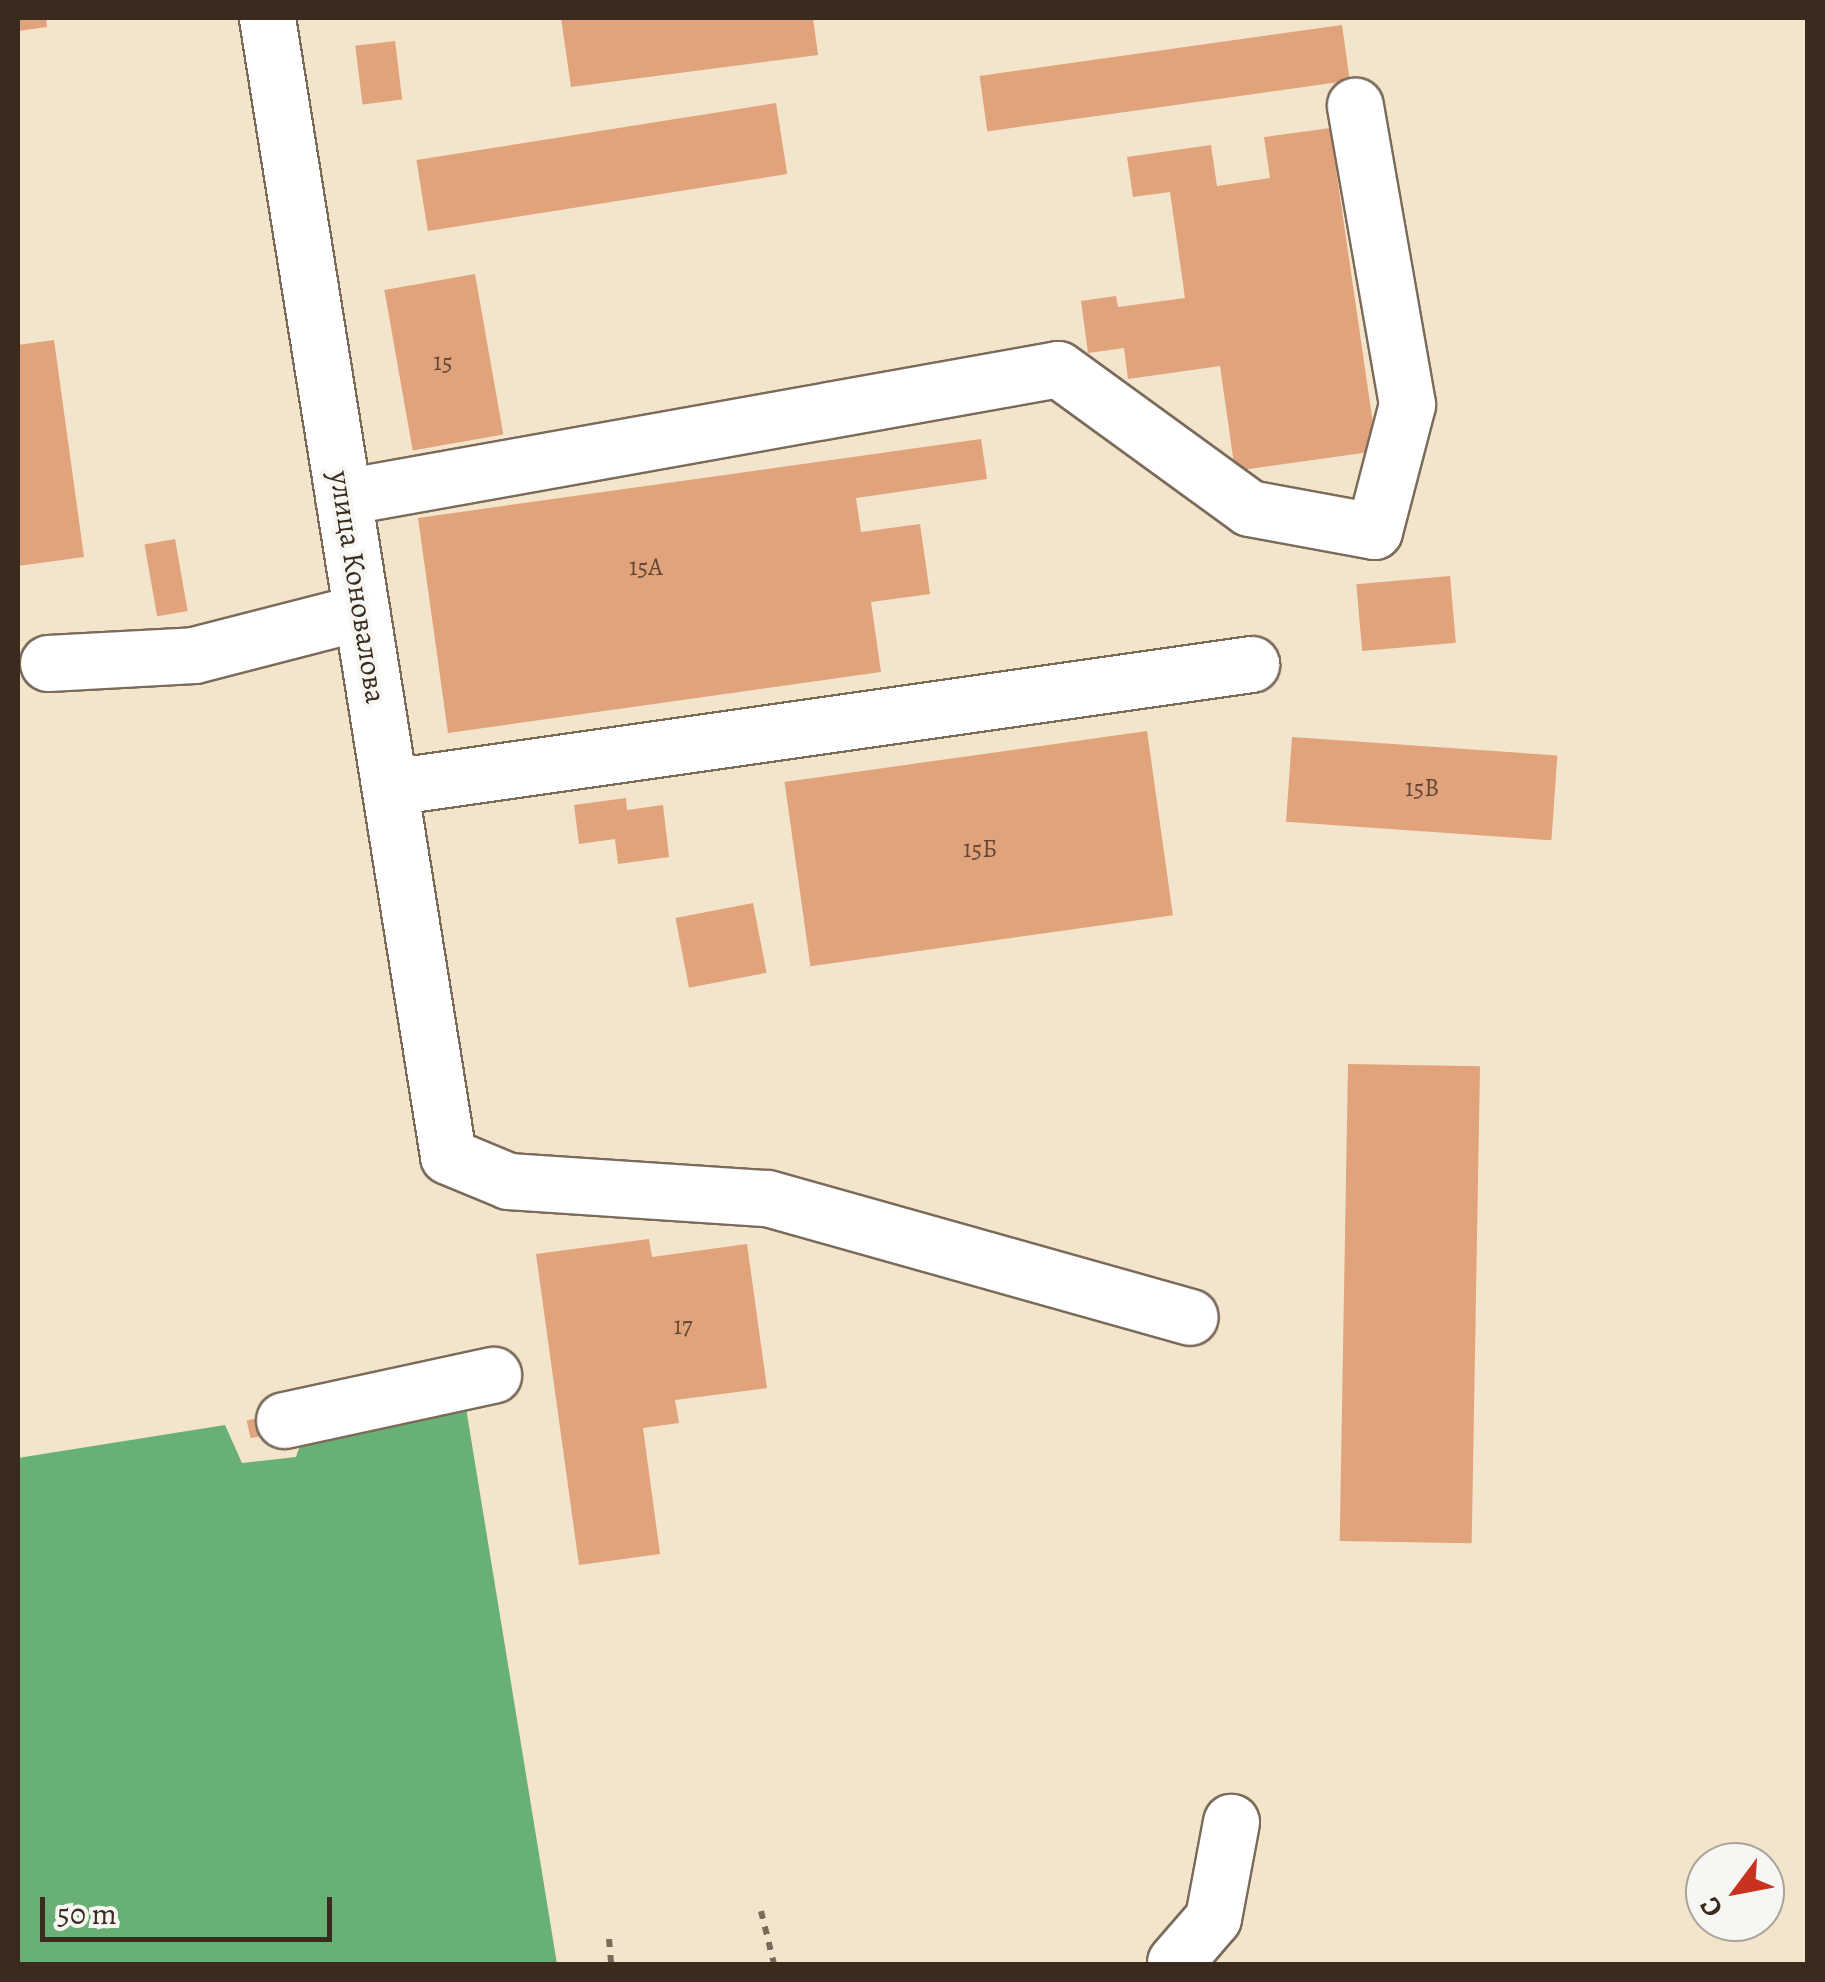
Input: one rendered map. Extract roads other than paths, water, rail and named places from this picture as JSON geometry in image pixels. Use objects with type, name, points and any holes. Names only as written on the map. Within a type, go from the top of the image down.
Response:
[{"type":"street","name":"улица Коновалова","points":[[271,18],[448,1156],[508,1181],[767,1198],[1190,1317]]},
{"type":"street","points":[[344,498],[1058,369],[1248,508],[1374,531],[1407,404],[1355,105]]},
{"type":"street","points":[[48,664],[194,655],[362,612]]},
{"type":"street","points":[[390,787],[1250,664]]},
{"type":"street","points":[[284,1420],[493,1375]]},
{"type":"street","points":[[1176,1962],[1213,1918],[1232,1822]]}]
